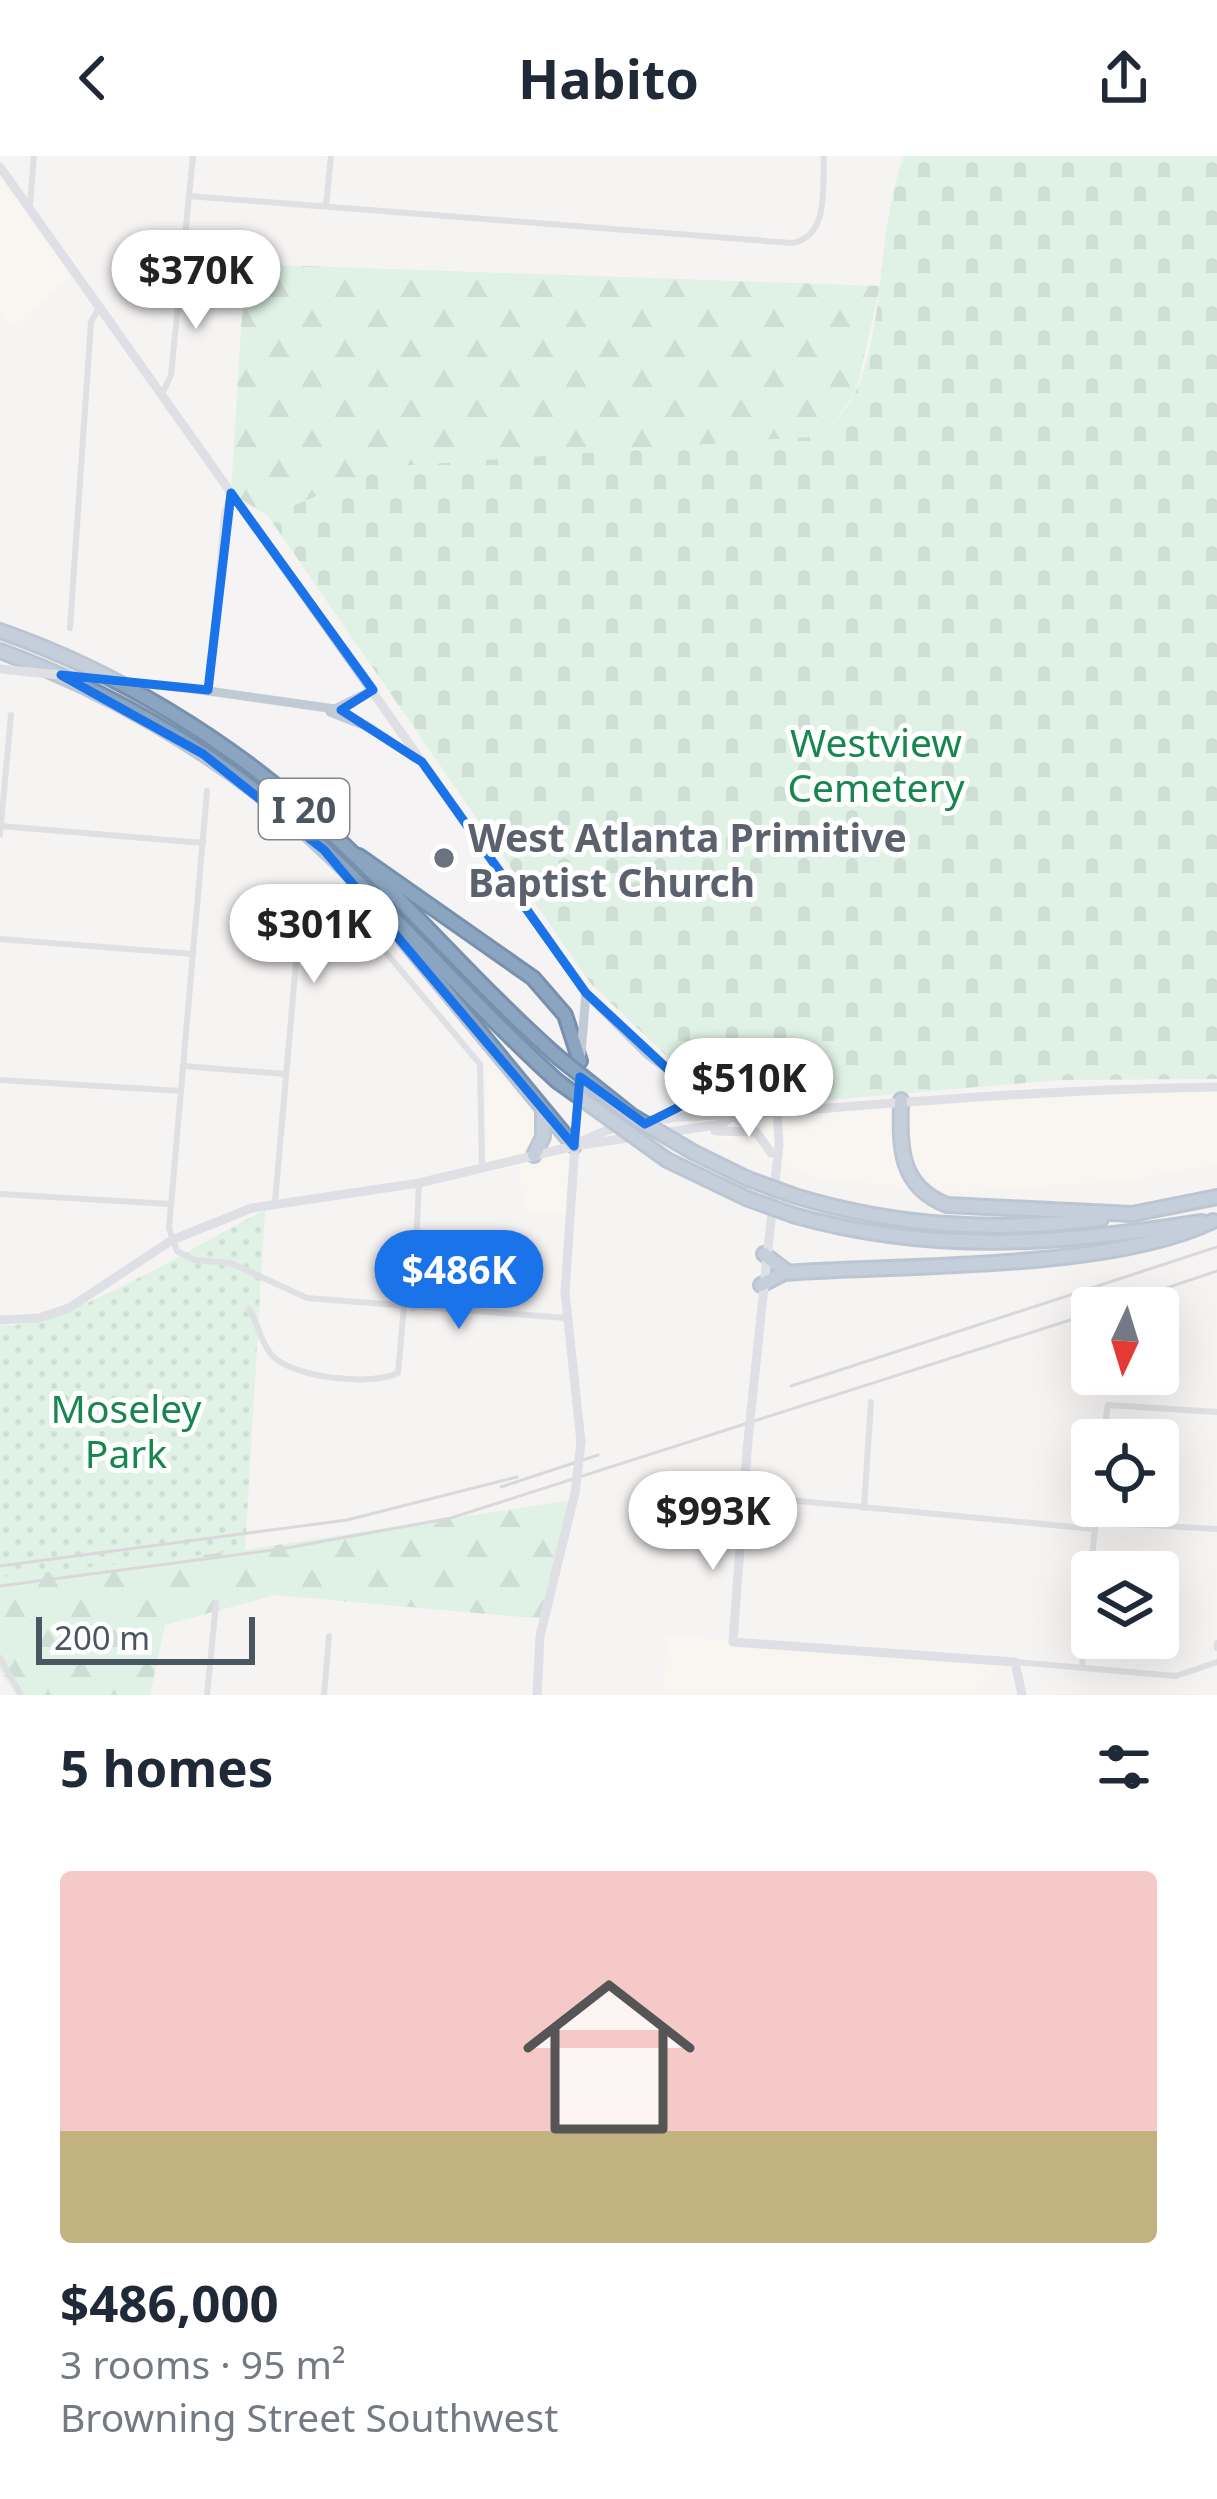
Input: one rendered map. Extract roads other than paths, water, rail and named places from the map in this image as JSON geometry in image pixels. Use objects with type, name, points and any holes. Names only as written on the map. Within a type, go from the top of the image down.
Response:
[{"type":"highway","name":"I 20","points":[[0,632],[106,676],[202,732],[280,789],[351,852],[558,1057],[632,1116],[748,1179],[870,1216],[959,1227],[1062,1224],[1217,1197]]},
{"type":"highway","name":"I 20","points":[[0,651],[90,689],[213,761],[290,819],[557,1081],[667,1160],[746,1198],[794,1215],[901,1240],[979,1246],[1075,1240],[1215,1220]]},
{"type":"highway","points":[[351,852],[380,866],[451,925],[541,985],[565,1015],[580,1061]]},
{"type":"highway","points":[[387,915],[433,981],[574,1146]]},
{"type":"highway","points":[[901,1100],[901,1156],[916,1184],[940,1202],[973,1209],[1132,1214]]},
{"type":"highway","points":[[534,1155],[543,1137],[543,1110]]},
{"type":"highway","points":[[761,1285],[791,1273],[1101,1250],[1184,1235],[1215,1220]]},
{"type":"highway","points":[[764,1254],[791,1273]]},
{"type":"main road","points":[[0,167],[586,993],[672,1073],[757,1133],[771,1153]]},
{"type":"main road","points":[[0,669],[209,689],[320,707],[344,706],[374,690]]},
{"type":"main road","points":[[320,707],[386,737],[422,763]]},
{"type":"main road","points":[[386,737],[397,727]]},
{"type":"main road","points":[[537,1695],[540,1636],[575,1492],[581,1442],[566,1318],[586,993]]},
{"type":"main road","points":[[672,1073],[777,1112]]},
{"type":"main road","points":[[668,1119],[684,1099],[672,1073]]},
{"type":"main road","points":[[574,1146],[608,1132],[712,1112],[733,1115],[1050,1089],[1217,1087]]},
{"type":"main road","points":[[578,1109],[586,1124],[608,1132]]},
{"type":"main road","points":[[773,1171],[777,1112]]},
{"type":"main road","points":[[777,1112],[781,1126],[761,1285],[733,1642],[1015,1662],[1022,1695]]},
{"type":"main road","points":[[0,1319],[38,1318],[68,1308],[172,1240],[275,1202],[419,1183],[574,1146],[723,1124],[733,1115]]},
{"type":"main road","points":[[574,1146],[593,1152],[712,1131],[757,1133]]},
{"type":"street","points":[[30,208],[34,156]]},
{"type":"street","points":[[162,394],[171,375],[193,156]]},
{"type":"street","points":[[326,206],[331,156]]},
{"type":"street","points":[[189,196],[792,243],[813,234],[824,156]]},
{"type":"street","points":[[70,628],[91,322],[100,306]]},
{"type":"street","points":[[209,689],[224,515],[231,493]]},
{"type":"street","points":[[0,836],[11,715]]},
{"type":"street","points":[[207,790],[171,1204],[172,1240],[187,1259],[231,1263],[307,1298],[566,1318]]},
{"type":"street","points":[[1,826],[203,843]]},
{"type":"street","points":[[275,1202],[302,894],[322,886],[335,894],[471,1048],[482,1072],[482,1167]]},
{"type":"street","points":[[0,939],[193,954]]},
{"type":"street","points":[[183,1066],[285,1074]]},
{"type":"street","points":[[0,1080],[181,1091]]},
{"type":"street","points":[[249,1309],[266,1348],[280,1363],[329,1375],[378,1378],[398,1372],[409,1307],[419,1183]]},
{"type":"street","points":[[0,1194],[171,1204]]},
{"type":"street","points":[[864,1508],[871,1402]]},
{"type":"street","points":[[1103,1419],[1104,1411],[1112,1405],[1217,1412]]},
{"type":"street","points":[[742,1496],[1071,1524]]},
{"type":"street","points":[[1082,1666],[1095,1527]]},
{"type":"street","points":[[1136,1527],[1217,1529]]},
{"type":"street","points":[[207,1695],[216,1603]]},
{"type":"street","points":[[324,1695],[329,1636]]},
{"type":"street","points":[[0,1658],[21,1695]]},
{"type":"street","points":[[1015,1662],[1176,1676],[1217,1662]]},
{"type":"railway","points":[[791,1386],[1217,1247]]},
{"type":"railway","points":[[1169,1287],[1217,1271]]},
{"type":"railway","points":[[0,1586],[281,1549],[451,1518],[1071,1320]]},
{"type":"railway","points":[[501,1487],[598,1455]]},
{"type":"railway","points":[[0,1566],[347,1520],[517,1477]]},
{"type":"place","name":"West Atlanta Primitive Baptist Church","points":[[444,858]]},
{"type":"park label","name":"Westview Cemetery","points":[[876,764]]},
{"type":"park label","name":"Moseley Park","points":[[126,1430]]}]
